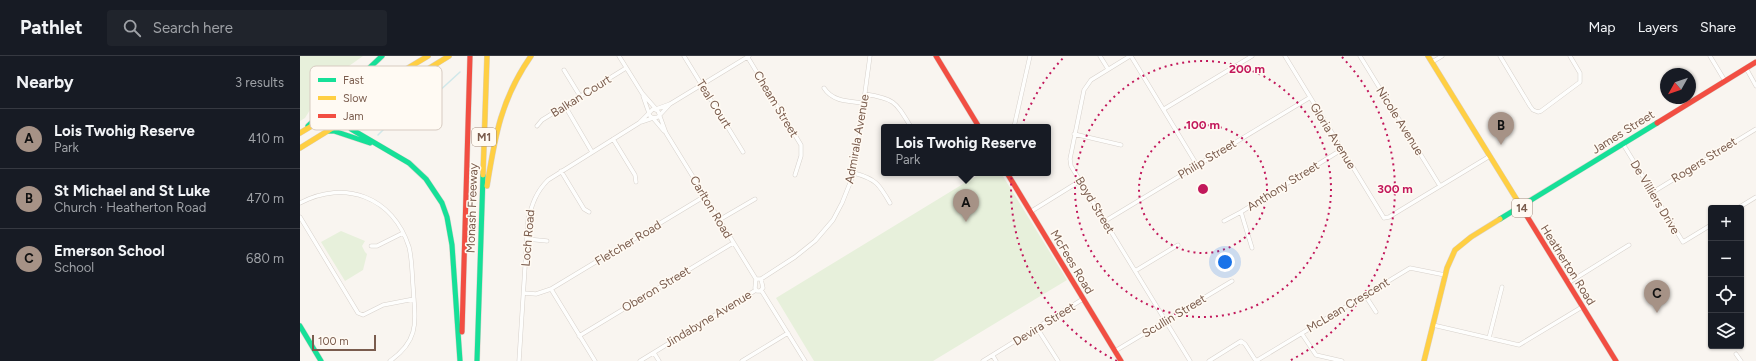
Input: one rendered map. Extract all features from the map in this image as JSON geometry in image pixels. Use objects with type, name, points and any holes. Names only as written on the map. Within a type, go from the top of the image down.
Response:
[{"type":"main road","points":[[371,66],[382,56]]},
{"type":"main road","points":[[411,66],[428,56]]},
{"type":"main road","points":[[433,66],[449,56]]},
{"type":"main road","name":"Monash Freeway","points":[[461,361],[470,56]]},
{"type":"main road","name":"Monash Freeway","points":[[477,361],[487,56]]},
{"type":"main road","points":[[482,217],[494,144],[505,98],[519,71],[531,56]]},
{"type":"main road","points":[[936,56],[977,124]]},
{"type":"main road","name":"Heatherton Road","points":[[1428,56],[1616,361]]},
{"type":"main road","name":"James Street","points":[[1424,361],[1447,268],[1455,250],[1471,237],[1756,62]]},
{"type":"main road","points":[[300,133],[310,123]]},
{"type":"main road","points":[[300,133],[310,127]]},
{"type":"main road","points":[[353,130],[407,161],[426,179],[437,194],[445,213],[452,238],[461,361]]},
{"type":"main road","points":[[300,148],[327,131],[334,131],[371,144],[376,143]]},
{"type":"main road","name":"McFees Road","points":[[1009,176],[1121,361]]},
{"type":"main road","points":[[300,326],[318,360]]},
{"type":"street","points":[[619,56],[642,93],[656,109],[659,115]]},
{"type":"street","name":"Teal Court","points":[[684,56],[742,152]]},
{"type":"street","points":[[649,112],[670,104],[748,56]]},
{"type":"street","name":"Cheam Street","points":[[748,56],[801,145],[801,156],[795,175]]},
{"type":"street","name":"Admirala Avenue","points":[[760,279],[802,252],[826,229],[842,204],[854,173],[870,56]]},
{"type":"street","points":[[1015,124],[1029,56]]},
{"type":"street","points":[[1100,56],[1108,69]]},
{"type":"street","points":[[1130,56],[1197,165]]},
{"type":"street","name":"Boyd Street","points":[[1130,56],[1091,80],[1085,86],[1074,134],[1070,159],[1071,166],[1190,361]]},
{"type":"street","points":[[1164,110],[1252,56]]},
{"type":"street","name":"Gloria Avenue","points":[[1285,56],[1309,98],[1382,215],[1386,218],[1389,217],[1440,186]]},
{"type":"street","name":"Nicole Avenue","points":[[1360,56],[1440,186]]},
{"type":"street","points":[[1432,62],[1442,56]]},
{"type":"street","points":[[1500,56],[1533,110],[1538,112],[1580,82],[1580,73],[1570,56]]},
{"type":"street","points":[[1710,56],[1725,81]]},
{"type":"street","name":"Balkan Court","points":[[537,126],[542,120],[626,68]]},
{"type":"street","points":[[1746,68],[1756,86]]},
{"type":"street","points":[[564,70],[580,96]]},
{"type":"street","points":[[824,88],[835,99],[864,103]]},
{"type":"street","points":[[642,93],[650,116],[653,118],[656,118],[670,104]]},
{"type":"street","points":[[865,94],[890,99],[898,106],[909,124]]},
{"type":"street","name":"Philip Street","points":[[1105,222],[1309,98]]},
{"type":"street","points":[[565,106],[592,152]]},
{"type":"street","name":"Loch Road","points":[[639,123],[649,112]]},
{"type":"street","name":"Carlton Road","points":[[659,115],[666,133]]},
{"type":"street","name":"Loch Road","points":[[520,361],[528,220],[532,202],[539,189],[561,170],[639,123],[653,118]]},
{"type":"street","name":"Carlton Road","points":[[653,118],[666,133],[756,279]]},
{"type":"street","name":"Rogers Street","points":[[1653,192],[1756,129]]},
{"type":"street","points":[[1074,134],[1121,144]]},
{"type":"street","points":[[613,139],[635,175],[636,182]]},
{"type":"street","name":"De Villiers Drive","points":[[1623,144],[1683,242],[1708,227]]},
{"type":"street","name":"Anthony Street","points":[[1224,221],[1341,150]]},
{"type":"street","points":[[1440,186],[1490,156]]},
{"type":"street","points":[[561,170],[584,209],[589,212]]},
{"type":"street","points":[[854,173],[868,176],[875,181],[881,187],[890,203]]},
{"type":"street","points":[[1030,212],[1080,181]]},
{"type":"street","points":[[300,203],[321,194],[351,192],[369,198],[384,208],[396,220],[404,233],[409,248],[415,325],[410,341],[402,352],[390,361]]},
{"type":"street","name":"Fletcher Road","points":[[551,290],[705,196]]},
{"type":"street","points":[[1743,205],[1756,197]]},
{"type":"street","points":[[719,220],[755,199]]},
{"type":"street","points":[[1241,212],[1252,248]]},
{"type":"street","points":[[300,218],[358,314],[363,315],[383,305],[414,300]]},
{"type":"street","points":[[371,246],[377,246],[404,233]]},
{"type":"street","points":[[527,239],[547,241]]},
{"type":"street","name":"Oberon Street","points":[[579,336],[733,243]]},
{"type":"street","points":[[1135,271],[1178,245]]},
{"type":"street","points":[[1568,283],[1629,245]]},
{"type":"street","name":"McLean Crescent","points":[[1256,361],[1410,268],[1445,276]]},
{"type":"street","points":[[761,290],[756,290],[756,279],[760,279],[763,286],[761,290],[805,361]]},
{"type":"street","name":"Scullin Street","points":[[1115,351],[1232,281]]},
{"type":"street","points":[[1489,338],[1502,287]]},
{"type":"street","points":[[524,293],[536,294],[551,290],[595,361]]},
{"type":"street","name":"Jindabyne Avenue","points":[[640,361],[756,290]]},
{"type":"street","points":[[1365,295],[1376,312]]},
{"type":"street","name":"Devira Street","points":[[983,361],[1084,299]]},
{"type":"street","points":[[1433,325],[1519,345],[1582,306]]},
{"type":"street","points":[[1037,328],[1058,361]]},
{"type":"street","points":[[742,361],[788,333]]},
{"type":"street","points":[[1302,334],[1316,354],[1342,361]]},
{"type":"street","points":[[1209,361],[1241,341],[1245,344],[1256,361]]},
{"type":"street","points":[[654,353],[659,361]]},
{"type":"street","points":[[1736,354],[1741,361]]},
{"type":"street","points":[[992,356],[996,361]]},
{"type":"green space","points":[[300,56],[363,56],[349,66],[310,66],[310,110],[305,118],[300,121]]},
{"type":"green space","points":[[976,176],[1003,176],[1067,280],[933,361],[814,361],[776,298]]},
{"type":"green space","points":[[341,231],[365,241],[362,246],[367,254],[363,270],[345,281],[321,242]]},
{"type":"waterway","points":[[442,88],[460,72]]},
{"type":"waterway","points":[[378,135],[383,130]]},
{"type":"traffic: fast","points":[[371,66],[382,56]]},
{"type":"traffic: fast","points":[[1500,219],[1657,123]]},
{"type":"traffic: fast","points":[[353,130],[409,163],[426,179],[442,203],[447,217],[452,245],[460,361]]},
{"type":"traffic: fast","points":[[327,131],[334,131],[370,143]]},
{"type":"traffic: fast","points":[[477,361],[483,175]]},
{"type":"traffic: fast","points":[[300,326],[321,361]]},
{"type":"traffic: slow","points":[[411,66],[428,56]]},
{"type":"traffic: slow","points":[[433,66],[449,56]]},
{"type":"traffic: slow","points":[[483,175],[487,56]]},
{"type":"traffic: slow","points":[[487,186],[493,151],[506,103],[513,87],[531,56]]},
{"type":"traffic: slow","points":[[1428,56],[1525,213]]},
{"type":"traffic: slow","points":[[300,133],[310,127]]},
{"type":"traffic: slow","points":[[300,148],[329,130]]},
{"type":"traffic: slow","points":[[1424,361],[1447,268],[1455,250],[1471,237],[1500,219]]},
{"type":"traffic: jam","points":[[462,332],[470,56]]},
{"type":"traffic: jam","points":[[936,56],[977,124]]},
{"type":"traffic: jam","points":[[1657,123],[1756,62]]},
{"type":"traffic: jam","points":[[1009,176],[1121,361]]},
{"type":"traffic: jam","points":[[1525,213],[1616,361]]},
{"type":"place","name":"St Michael and St Luke","points":[[1501,145]]},
{"type":"place","name":"Lois Twohig Reserve","points":[[966,222]]},
{"type":"place","name":"Emerson School","points":[[1657,313]]}]
